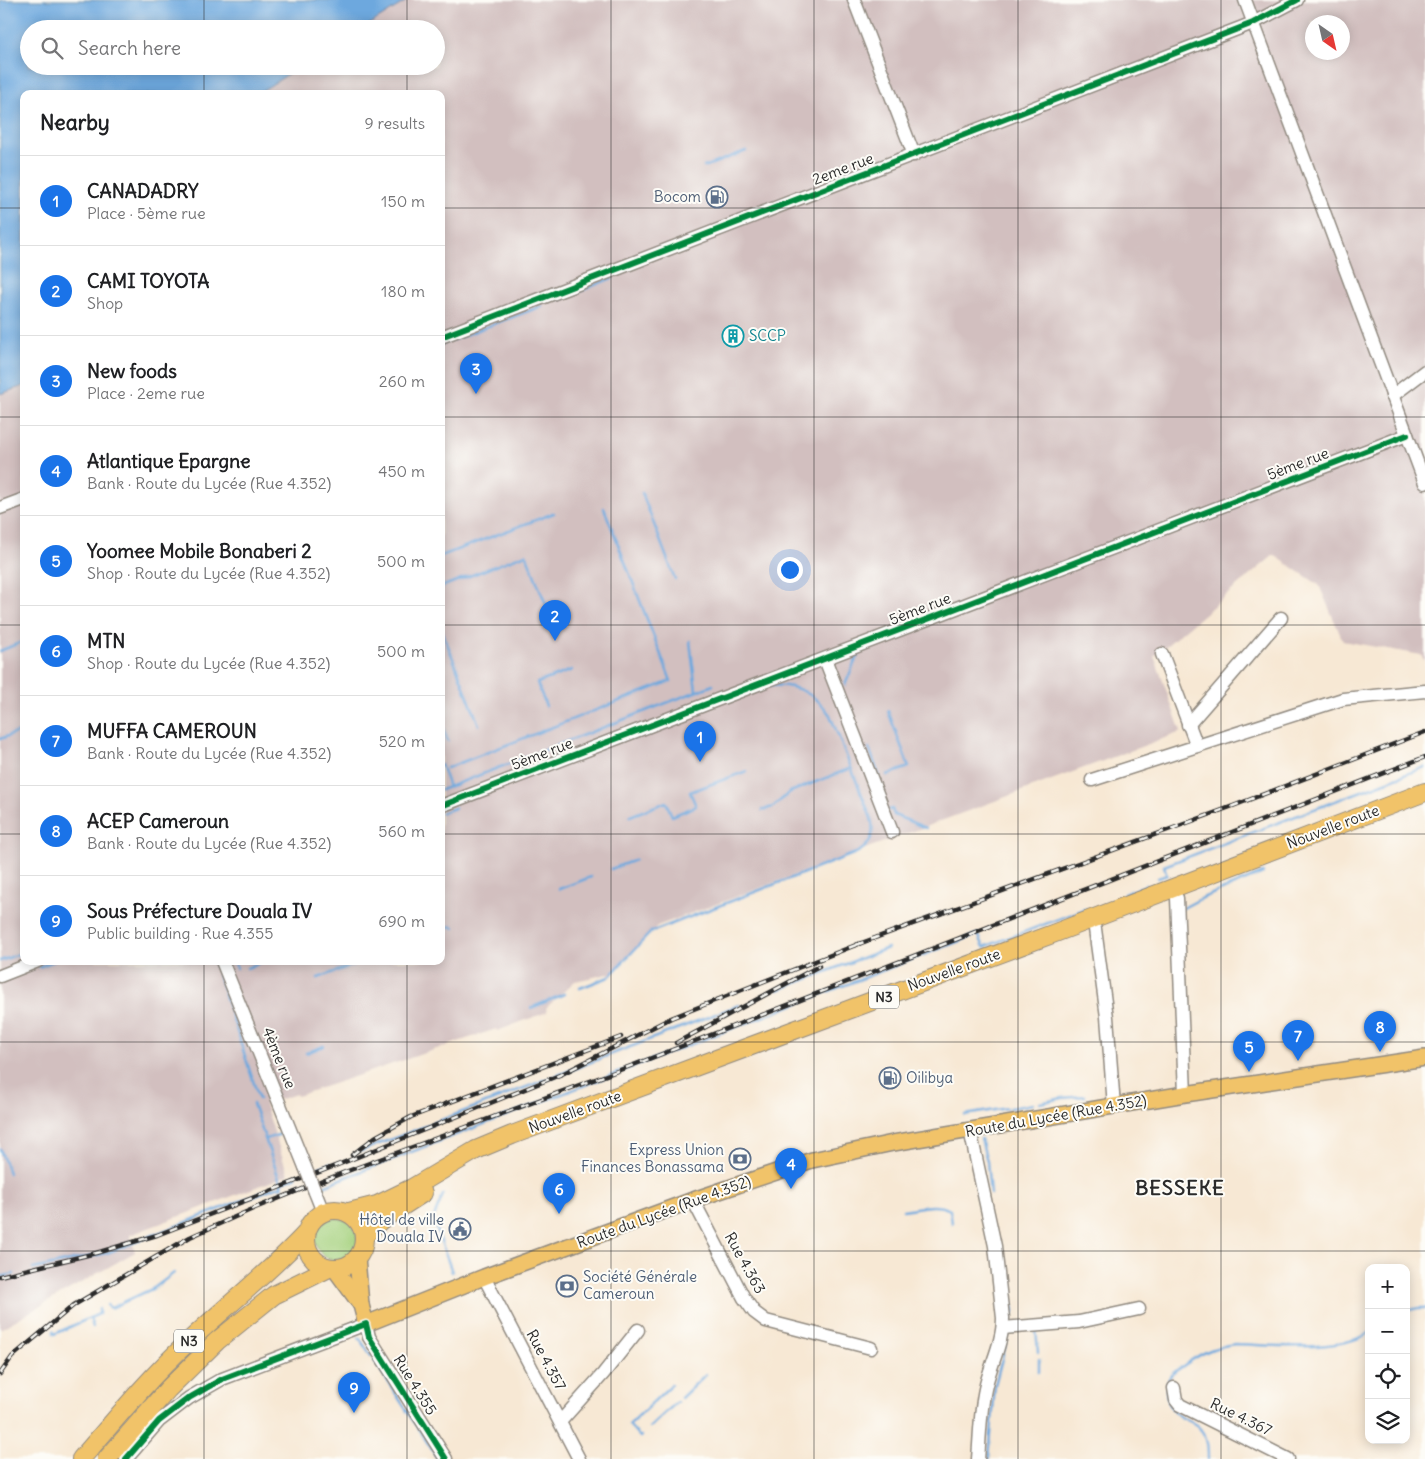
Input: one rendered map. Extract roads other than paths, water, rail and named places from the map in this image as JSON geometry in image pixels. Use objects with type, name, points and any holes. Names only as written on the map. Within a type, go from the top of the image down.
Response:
[{"type":"highway","name":"Nouvelle route","points":[[365,1235],[381,1220],[418,1196],[481,1160],[518,1144],[875,1013],[1057,938],[1425,792]]},
{"type":"highway","name":"Nouvelle route","points":[[349,1212],[377,1205],[412,1188],[476,1150],[512,1135],[1057,938],[1095,929],[1425,805]]},
{"type":"highway","name":"N3","points":[[81,1459],[153,1375],[279,1262],[306,1233],[312,1220],[323,1212],[336,1209],[349,1212]]},
{"type":"highway","points":[[107,1459],[168,1389],[217,1341],[274,1295],[332,1268],[347,1266],[357,1258],[363,1247],[365,1235],[360,1222],[349,1212]]},
{"type":"highway","points":[[306,1233],[306,1244],[310,1255],[318,1263],[332,1268]]},
{"type":"main road","name":"Route du Lycée (Rue 4.352)","points":[[366,1324],[484,1277],[692,1200],[812,1160],[893,1143],[1185,1094],[1425,1058]]},
{"type":"main road","points":[[357,1258],[361,1306],[366,1324]]},
{"type":"main road","points":[[332,1268],[361,1306]]},
{"type":"street","points":[[854,0],[914,154]]},
{"type":"street","points":[[1245,0],[1425,483]]},
{"type":"street","name":"2eme rue","points":[[445,335],[1253,23],[1297,0]]},
{"type":"street","points":[[1392,396],[1425,371]]},
{"type":"street","name":"5ème rue","points":[[445,804],[1407,435]]},
{"type":"street","points":[[0,508],[20,500]]},
{"type":"street","points":[[1188,725],[1281,618]]},
{"type":"street","points":[[1162,654],[1197,746]]},
{"type":"street","points":[[825,659],[892,832]]},
{"type":"street","points":[[1092,780],[1343,699],[1425,691]]},
{"type":"street","points":[[1177,898],[1185,1094]]},
{"type":"street","points":[[1095,929],[1107,1017],[1114,1106]]},
{"type":"street","points":[[0,976],[28,965]]},
{"type":"street","name":"4ème rue","points":[[224,965],[323,1212]]},
{"type":"street","points":[[970,1130],[995,1246],[1003,1328],[985,1390],[978,1459]]},
{"type":"street","name":"Rue 4.363","points":[[692,1200],[744,1298],[754,1312],[766,1321],[870,1348]]},
{"type":"street","name":"Rue 4.357","points":[[484,1277],[580,1459]]},
{"type":"street","points":[[1003,1328],[1079,1322],[1139,1309]]},
{"type":"street","name":"Route du Lycée (Rue 4.352)","points":[[126,1459],[160,1421],[190,1398],[222,1379],[366,1324]]},
{"type":"street","name":"Rue 4.355","points":[[366,1324],[369,1337],[446,1459]]},
{"type":"street","points":[[560,1422],[603,1374],[638,1330]]},
{"type":"street","name":"Rue 4.367","points":[[1174,1388],[1176,1400],[1180,1406],[1288,1459]]},
{"type":"water","points":[[0,0],[408,0],[376,20],[20,20],[20,75],[287,75],[263,90],[20,90],[20,387],[0,394]]},
{"type":"waterway","points":[[704,167],[746,151]]},
{"type":"waterway","points":[[560,299],[612,278]]},
{"type":"waterway","points":[[445,342],[542,306]]},
{"type":"waterway","points":[[642,493],[675,579]]},
{"type":"waterway","points":[[447,768],[671,681],[604,508]]},
{"type":"waterway","points":[[445,554],[554,513]]},
{"type":"waterway","points":[[445,585],[526,554],[547,607]]},
{"type":"waterway","points":[[445,638],[479,725]]},
{"type":"waterway","points":[[690,641],[696,691]]},
{"type":"waterway","points":[[0,651],[20,643]]},
{"type":"waterway","points":[[845,685],[860,650]]},
{"type":"waterway","points":[[546,706],[537,683],[572,670]]},
{"type":"waterway","points":[[445,788],[713,685]]},
{"type":"waterway","points":[[580,988],[609,977],[651,932],[856,853],[868,843],[872,834],[871,818],[830,715],[818,701],[796,688],[770,686]]},
{"type":"waterway","points":[[887,775],[909,767],[888,711]]},
{"type":"waterway","points":[[0,739],[20,732]]},
{"type":"waterway","points":[[445,733],[448,741]]},
{"type":"waterway","points":[[869,748],[879,775]]},
{"type":"waterway","points":[[1158,878],[1167,875],[1164,866],[1425,767]]},
{"type":"waterway","points":[[762,810],[773,807],[790,792],[849,769]]},
{"type":"waterway","points":[[630,816],[666,802],[672,816],[696,806],[690,792],[747,771]]},
{"type":"waterway","points":[[445,776],[449,787]]},
{"type":"waterway","points":[[445,812],[455,808]]},
{"type":"waterway","points":[[889,810],[892,809],[894,815],[926,828]]},
{"type":"waterway","points":[[611,869],[635,860]]},
{"type":"waterway","points":[[1183,908],[1263,873]]},
{"type":"waterway","points":[[559,889],[591,877]]},
{"type":"waterway","points":[[1124,894],[1146,885]]},
{"type":"waterway","points":[[318,1188],[978,934],[984,947],[1085,909]]},
{"type":"waterway","points":[[445,928],[451,926],[454,928]]},
{"type":"waterway","points":[[778,990],[888,948]]},
{"type":"waterway","points":[[0,961],[20,954]]},
{"type":"waterway","points":[[39,967],[44,965]]},
{"type":"waterway","points":[[215,965],[259,1099]]},
{"type":"waterway","points":[[247,968],[254,965]]},
{"type":"waterway","points":[[318,978],[353,965]]},
{"type":"waterway","points":[[531,1008],[564,994]]},
{"type":"waterway","points":[[361,1151],[739,1005]]},
{"type":"waterway","points":[[306,1053],[324,1046]]},
{"type":"waterway","points":[[1040,1103],[1062,1098],[1085,1096]]},
{"type":"waterway","points":[[253,1104],[282,1187]]},
{"type":"waterway","points":[[1010,1108],[1033,1104]]},
{"type":"waterway","points":[[965,1115],[1007,1108]]},
{"type":"waterway","points":[[266,1139],[281,1134]]},
{"type":"waterway","points":[[981,1139],[987,1161],[990,1194]]},
{"type":"waterway","points":[[0,1149],[9,1173]]},
{"type":"waterway","points":[[311,1171],[330,1163]]},
{"type":"waterway","points":[[281,1184],[281,1182],[296,1177]]},
{"type":"waterway","points":[[33,1269],[107,1253],[276,1187],[282,1187]]},
{"type":"waterway","points":[[443,1195],[433,1219],[452,1272]]},
{"type":"waterway","points":[[903,1210],[939,1206],[950,1210],[952,1223]]},
{"type":"waterway","points":[[1002,1254],[1014,1311],[1011,1322]]},
{"type":"waterway","points":[[107,1305],[111,1308],[154,1288],[174,1273]]},
{"type":"waterway","points":[[0,1277],[14,1274]]},
{"type":"waterway","points":[[1410,1310],[1425,1308]]},
{"type":"waterway","points":[[53,1331],[54,1334],[99,1314],[99,1309]]},
{"type":"waterway","points":[[90,1318],[93,1327]]},
{"type":"waterway","points":[[1036,1329],[1038,1352]]},
{"type":"waterway","points":[[989,1459],[995,1385],[1009,1332]]},
{"type":"waterway","points":[[1208,1459],[1208,1447],[1199,1427],[1179,1416],[1171,1408],[1166,1391],[1171,1375],[1202,1354],[1227,1345],[1322,1346],[1356,1339],[1365,1335]]},
{"type":"waterway","points":[[359,1338],[371,1356]]},
{"type":"waterway","points":[[1039,1359],[1039,1372]]},
{"type":"waterway","points":[[374,1360],[438,1459]]},
{"type":"waterway","points":[[681,1398],[706,1374]]},
{"type":"waterway","points":[[641,1436],[629,1425],[671,1385]]},
{"type":"waterway","points":[[649,1428],[677,1402]]},
{"type":"railway","points":[[856,945],[1233,806],[1425,732]]},
{"type":"railway","points":[[0,1374],[12,1357],[74,1305],[190,1237],[255,1208],[345,1172],[636,1064],[1425,757]]},
{"type":"railway","points":[[0,1276],[96,1253],[157,1235],[340,1164],[562,1074],[671,1018],[861,943]]},
{"type":"railway","points":[[676,1043],[819,966]]},
{"type":"railway","points":[[352,1155],[375,1137],[411,1117],[621,1037]]},
{"type":"place","name":"Bocom","points":[[717,197]]},
{"type":"place","name":"SCCP","points":[[733,336]]},
{"type":"place","name":"New foods","points":[[476,394]]},
{"type":"place","name":"CAMI TOYOTA","points":[[555,641]]},
{"type":"place","name":"CANADADRY","points":[[700,762]]},
{"type":"place","name":"ACEP Cameroun","points":[[1380,1052]]},
{"type":"place","name":"MUFFA CAMEROUN","points":[[1298,1061]]},
{"type":"place","name":"Yoomee Mobile Bonaberi 2","points":[[1249,1072]]},
{"type":"place","name":"Oilibya","points":[[890,1078]]},
{"type":"place","name":"Express Union Finances Bonassama","points":[[740,1159]]},
{"type":"place","name":"Atlantique Epargne","points":[[791,1189]]},
{"type":"place","name":"MTN","points":[[559,1214]]},
{"type":"place","name":"Hôtel de ville Douala IV","points":[[460,1229]]},
{"type":"place","name":"Société Générale Cameroun","points":[[567,1286]]},
{"type":"place","name":"Sous Préfecture Douala IV","points":[[354,1413]]},
{"type":"district","name":"BESSEKE","points":[[1180,1188]]}]
